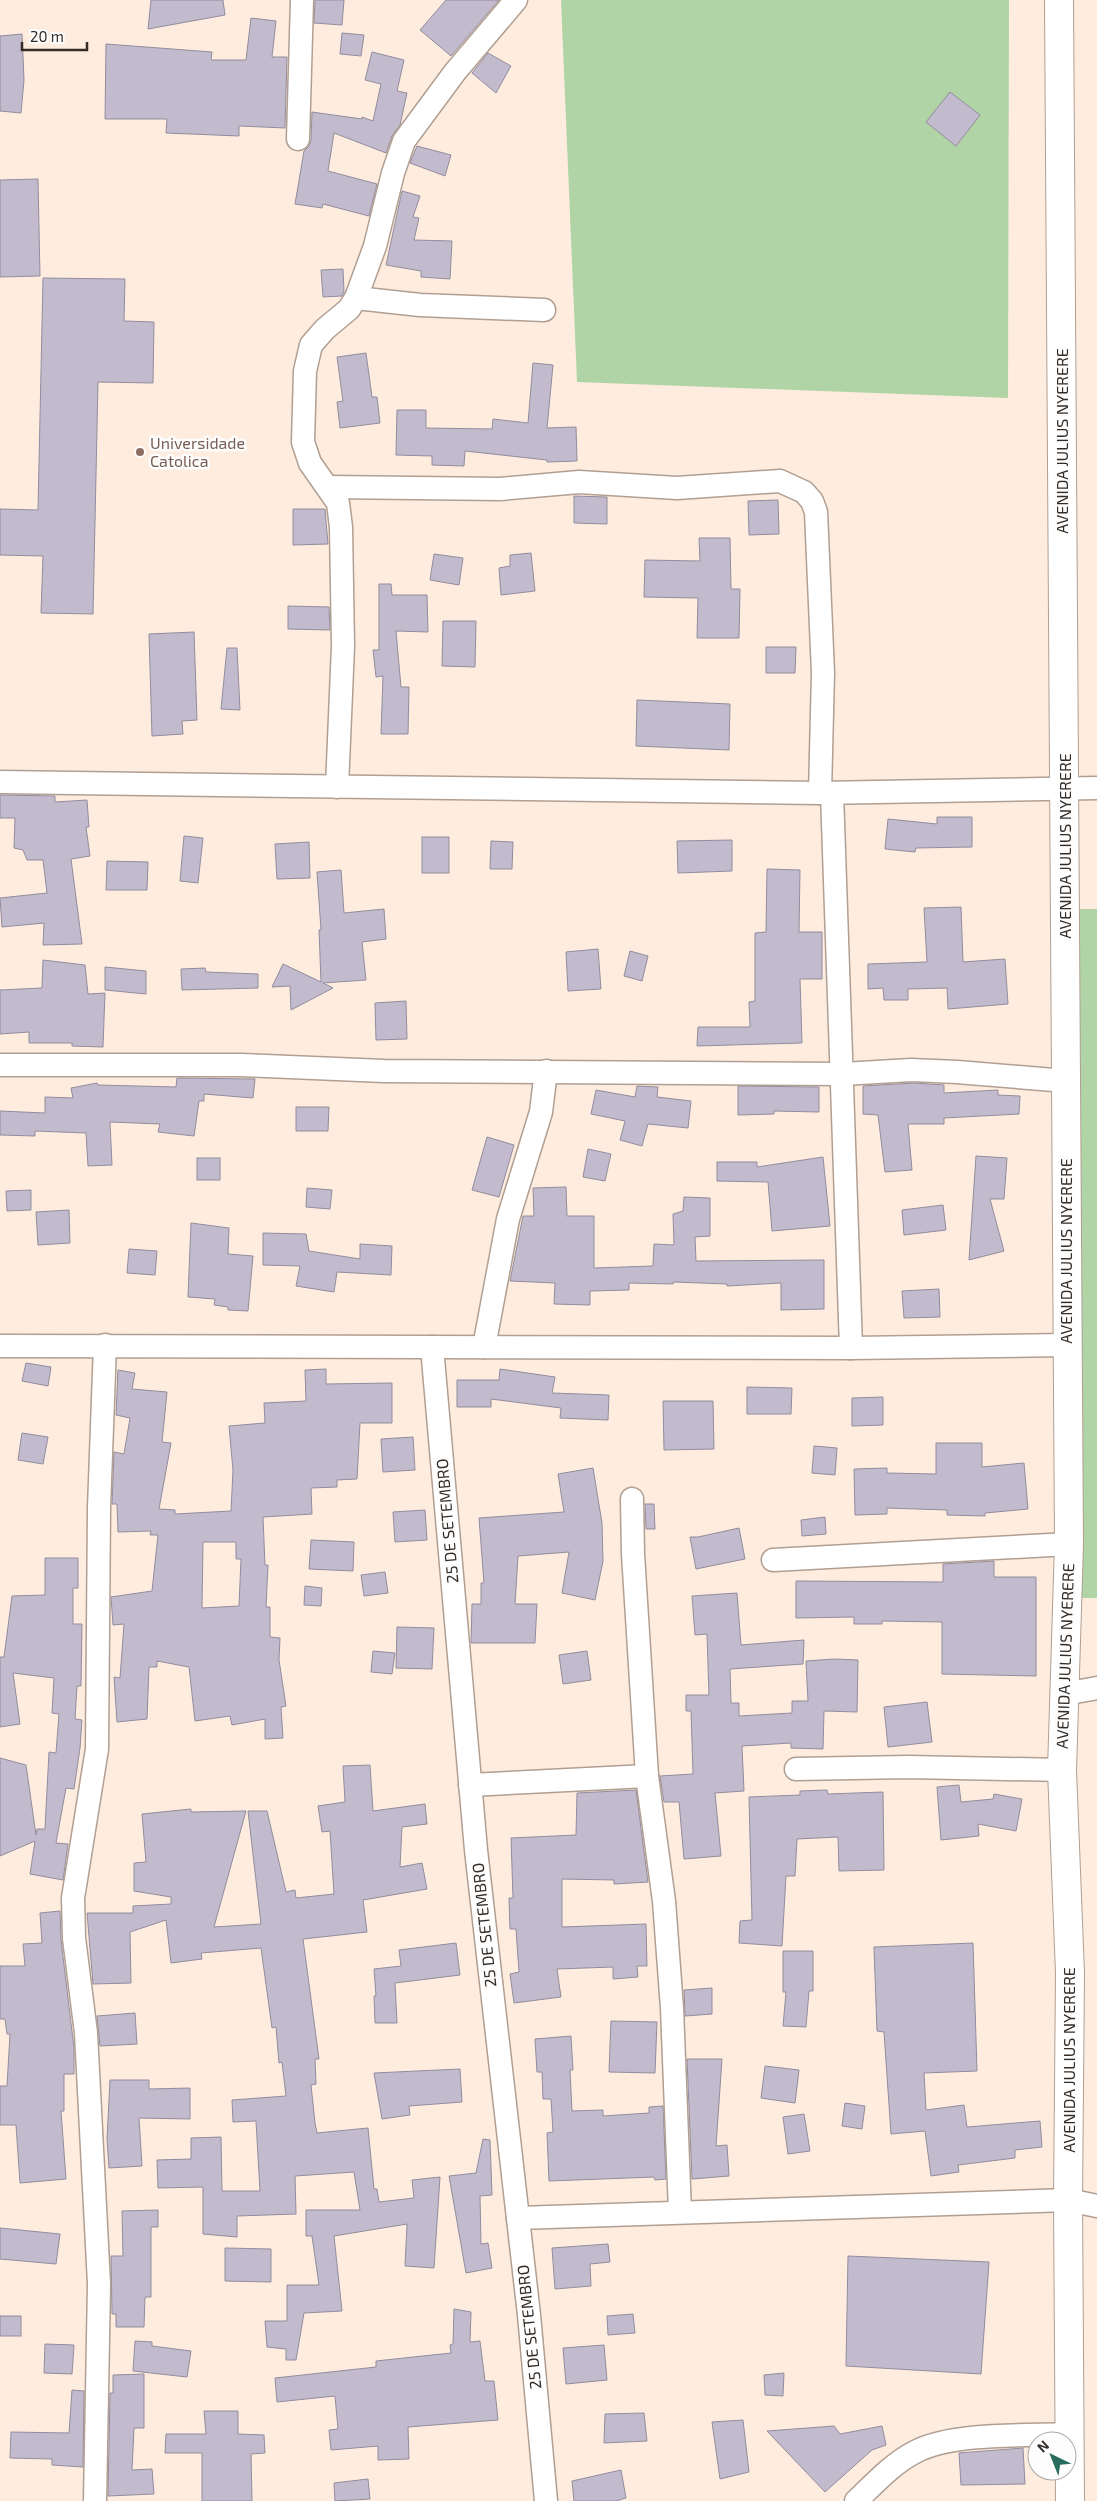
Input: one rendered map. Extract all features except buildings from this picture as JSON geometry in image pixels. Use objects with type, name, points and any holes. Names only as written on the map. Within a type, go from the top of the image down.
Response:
[{"type":"street","points":[[298,139],[302,0]]},
{"type":"street","points":[[337,787],[343,646],[341,527],[338,503],[310,464],[303,442],[304,371],[311,345],[325,329],[349,309],[356,298],[384,216],[393,173],[404,141],[455,72],[516,0]]},
{"type":"street","name":"AVENIDA JULIUS NYERERE","points":[[1059,0],[1065,790],[1066,1345],[1069,1544],[1062,1770],[1070,1973],[1068,2200],[1070,2431]]},
{"type":"street","points":[[356,298],[420,305],[544,310]]},
{"type":"street","points":[[328,487],[482,489],[589,482],[677,488],[780,481],[804,492],[812,501],[816,512],[826,793],[843,1074],[851,1348]]},
{"type":"street","points":[[0,782],[826,793],[1097,788]]},
{"type":"street","points":[[0,1065],[213,1064],[384,1071],[843,1074],[910,1070],[1066,1081]]},
{"type":"street","points":[[484,1346],[508,1219],[541,1112],[546,1071]]},
{"type":"street","points":[[95,2501],[99,2284],[86,2033],[74,1938],[73,1898],[96,1749],[99,1508],[105,1345]]},
{"type":"street","points":[[0,1346],[851,1348],[1066,1345]]},
{"type":"street","name":"25 DE SETEMBRO","points":[[432,1347],[470,1785],[518,2218],[546,2501]]},
{"type":"street","points":[[632,1498],[633,1554],[648,1776],[664,1901],[672,2008],[680,2212]]},
{"type":"street","points":[[774,1560],[1069,1544]]},
{"type":"street","points":[[1064,1694],[1097,1688]]},
{"type":"street","points":[[796,1768],[908,1767],[1062,1770]]},
{"type":"street","points":[[470,1785],[648,1776]]},
{"type":"street","points":[[518,2218],[1068,2200],[1097,2206]]},
{"type":"street","points":[[856,2501],[890,2468],[917,2451],[952,2440],[1027,2436]]},
{"type":"street","name":"AVENIDA JULIUS NYERERE","points":[[1070,2481],[1070,2501]]},
{"type":"green space","points":[[561,0],[1009,0],[1008,398],[577,382]]},
{"type":"green space","points":[[1071,909],[1097,909],[1097,1598],[1080,1598]]},
{"type":"place","name":"Universidade Catolica","points":[[140,452]]}]
